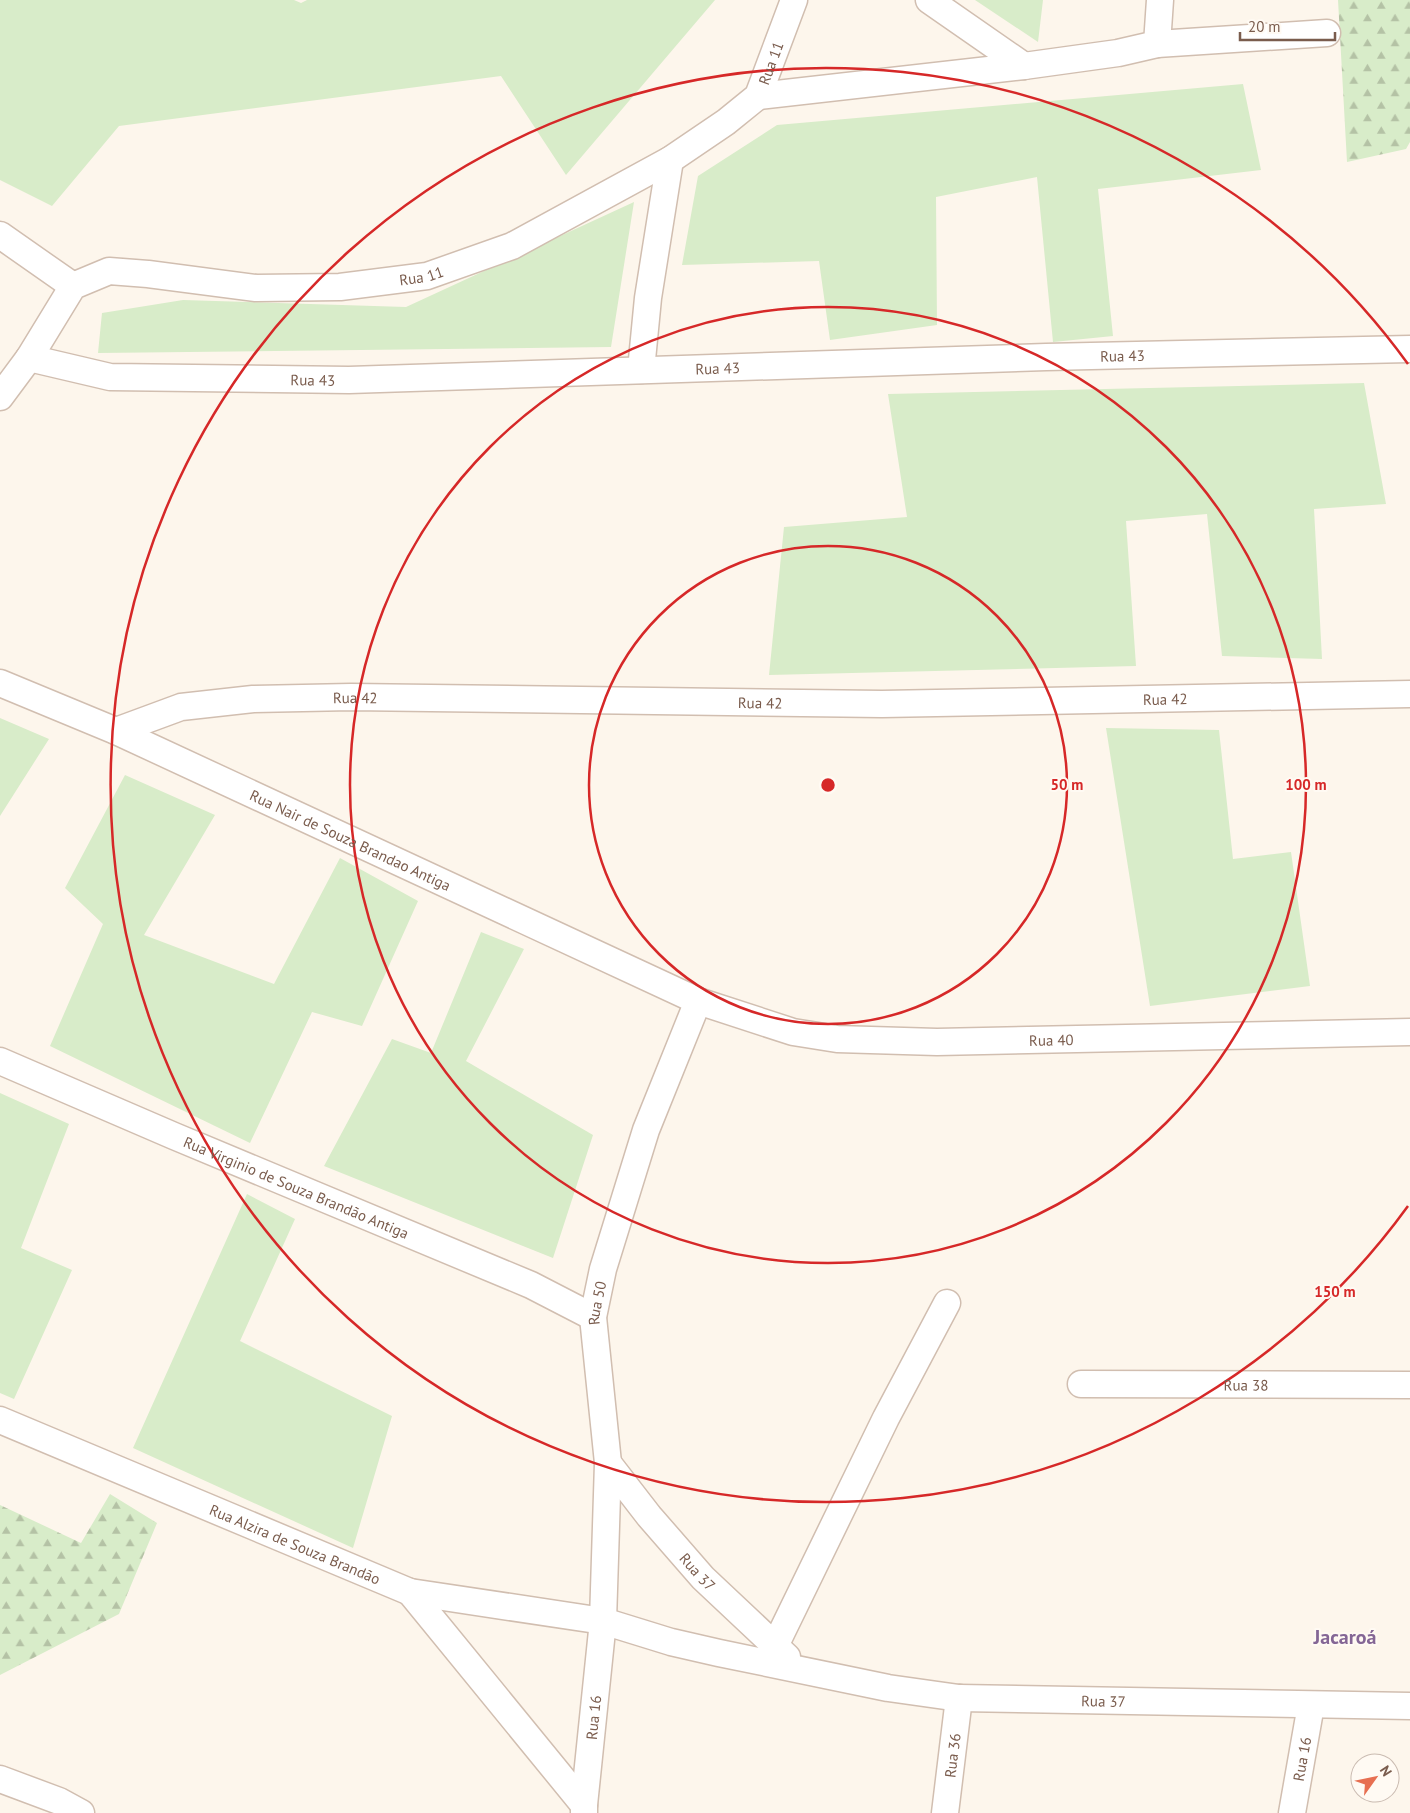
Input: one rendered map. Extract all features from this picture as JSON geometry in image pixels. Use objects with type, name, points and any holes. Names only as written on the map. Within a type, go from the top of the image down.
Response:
[{"type":"street","name":"Rua 11","points":[[72,286],[109,271],[148,274],[256,288],[340,287],[427,276],[512,246],[670,160],[726,122],[758,96],[794,0]]},
{"type":"street","points":[[929,0],[1024,66]]},
{"type":"street","points":[[1157,44],[1160,0]]},
{"type":"street","points":[[758,96],[1024,66],[1118,53],[1157,44],[1327,33]]},
{"type":"street","points":[[640,370],[648,298],[670,160]]},
{"type":"street","points":[[0,235],[72,286],[29,358],[0,397]]},
{"type":"street","name":"Rua 43","points":[[29,358],[110,377],[349,380],[1036,358],[1410,349]]},
{"type":"street","name":"Rua Nair de Souza Brandao Antiga","points":[[0,683],[116,731],[698,1001]]},
{"type":"street","name":"Rua 42","points":[[116,731],[181,707],[253,699],[351,696],[882,704],[1410,694]]},
{"type":"street","name":"Rua 40","points":[[698,1001],[793,1032],[837,1039],[937,1042],[1410,1032]]},
{"type":"street","name":"Rua 50","points":[[603,1622],[608,1463],[593,1316],[603,1269],[646,1130],[698,1001]]},
{"type":"street","name":"Rua Virginio de Souza Brandão Antiga","points":[[0,1060],[174,1136],[531,1285],[593,1316]]},
{"type":"street","points":[[775,1646],[886,1418],[947,1303]]},
{"type":"street","name":"Rua 38","points":[[1082,1384],[1410,1385]]},
{"type":"street","name":"Rua Alzira de Souza Brandão","points":[[0,1420],[410,1592],[603,1622]]},
{"type":"street","name":"Rua 37","points":[[608,1463],[649,1516],[704,1578],[800,1669]]},
{"type":"street","points":[[410,1592],[584,1809]]},
{"type":"street","name":"Rua 37","points":[[603,1622],[671,1642],[888,1688],[959,1698],[1410,1706]]},
{"type":"street","name":"Rua 16","points":[[584,1809],[603,1622]]},
{"type":"street","name":"Rua 36","points":[[945,1813],[959,1698]]},
{"type":"street","name":"Rua 16","points":[[1292,1813],[1310,1705]]},
{"type":"street","points":[[0,1779],[59,1801],[81,1813]]},
{"type":"green space","points":[[0,0],[294,0],[301,3],[307,0],[715,0],[566,175],[501,76],[119,126],[52,206],[0,180]]},
{"type":"green space","points":[[975,0],[1043,0],[1038,42]]},
{"type":"green space","points":[[1338,0],[1410,0],[1410,142],[1406,149],[1347,162]]},
{"type":"green space","points":[[1243,84],[1261,170],[1098,189],[1113,336],[1053,342],[1037,177],[936,197],[937,325],[830,340],[819,261],[682,265],[698,176],[777,125]]},
{"type":"green space","points":[[634,202],[611,347],[98,353],[102,313],[183,300],[406,307]]},
{"type":"green space","points":[[1364,383],[1386,504],[1314,509],[1322,659],[1222,656],[1207,514],[1126,521],[1136,666],[769,675],[784,527],[907,517],[888,394]]},
{"type":"green space","points":[[0,718],[49,739],[0,816]]},
{"type":"green space","points":[[1106,728],[1219,730],[1233,859],[1291,852],[1310,986],[1150,1006]]},
{"type":"green space","points":[[125,775],[215,815],[144,935],[274,984],[340,858],[418,901],[362,1026],[312,1012],[250,1143],[50,1046],[103,924],[65,888]]},
{"type":"green space","points":[[481,932],[524,949],[466,1061],[593,1135],[553,1258],[324,1166],[392,1039],[431,1053]]},
{"type":"green space","points":[[0,1093],[69,1124],[21,1248],[72,1270],[14,1399],[0,1393]]},
{"type":"green space","points":[[247,1194],[295,1219],[240,1341],[392,1416],[353,1548],[133,1448]]},
{"type":"green space","points":[[110,1494],[157,1523],[119,1614],[0,1675],[0,1505],[81,1543]]},
{"type":"district","name":"Jacaroá","points":[[1345,1637]]}]
